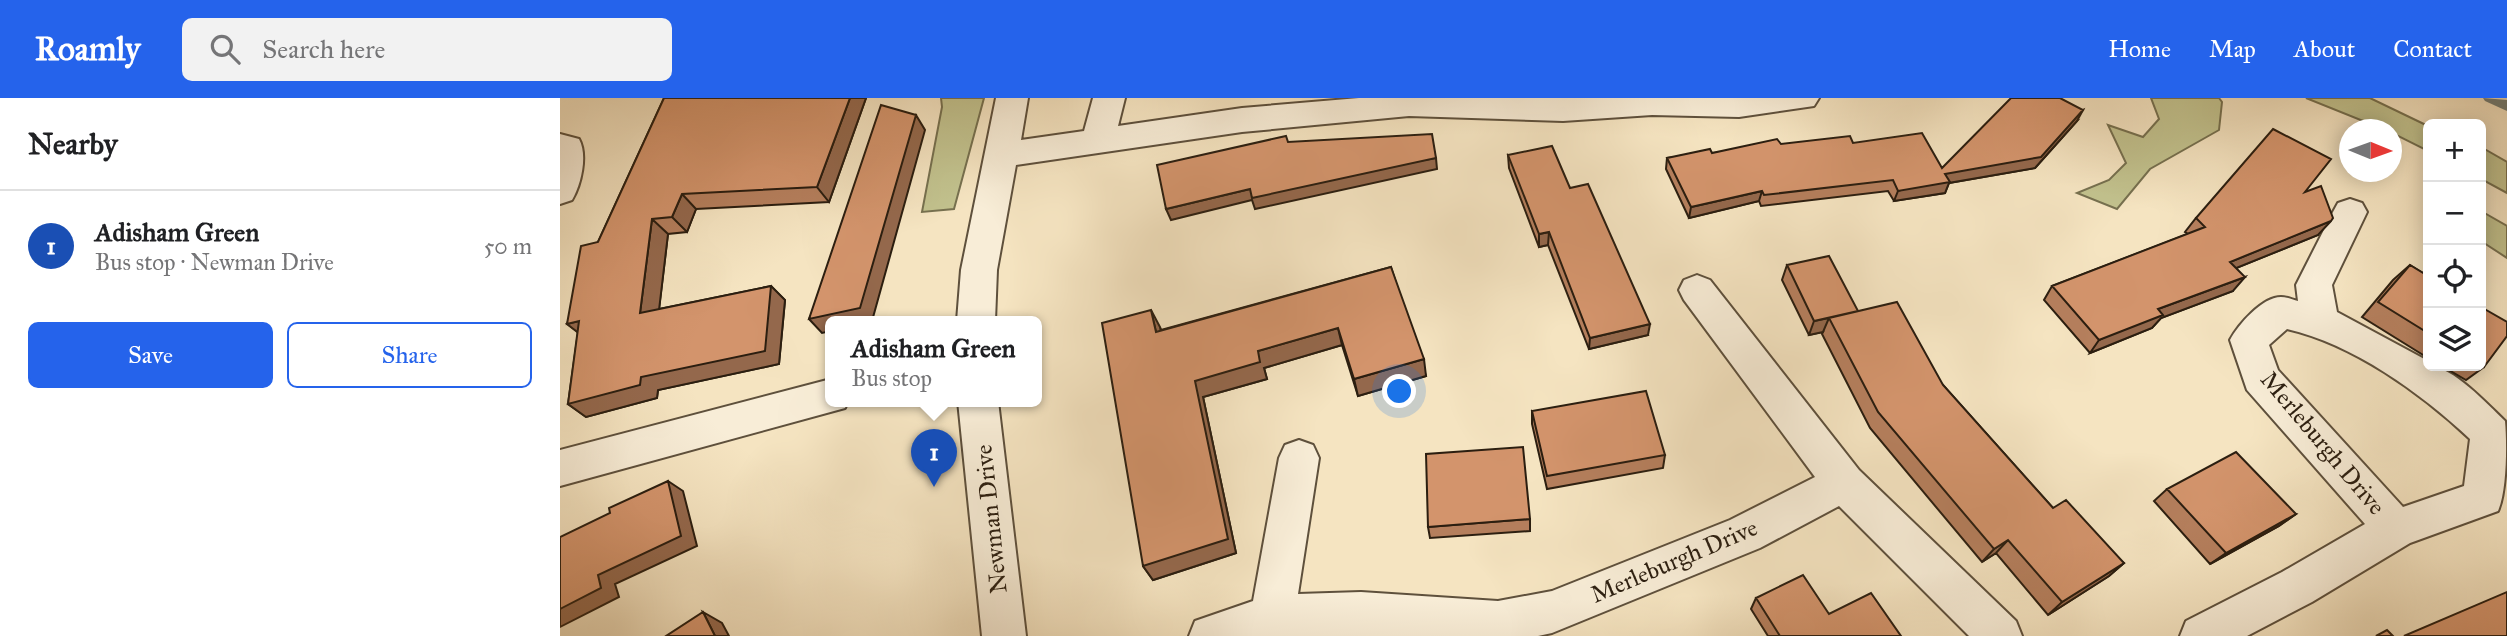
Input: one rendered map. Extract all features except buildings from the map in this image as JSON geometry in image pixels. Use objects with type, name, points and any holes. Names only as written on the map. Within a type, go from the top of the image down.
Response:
[{"type":"street","points":[[976,316],[979,270],[1012,98]]},
{"type":"street","points":[[1098,142],[1109,98]]},
{"type":"street","points":[[1002,155],[1242,120],[1409,105],[1598,109],[1652,101],[1739,106],[1802,98]]},
{"type":"street","points":[[560,146],[567,148],[560,191]]},
{"type":"street","points":[[2320,321],[2314,285],[2350,212]]},
{"type":"street","points":[[1697,290],[1844,483],[2000,636]]},
{"type":"street","name":"Merleburgh Drive","points":[[2202,636],[2297,587],[2396,529],[2483,498],[2491,433],[2445,391],[2372,347],[2320,321],[2280,312],[2249,340],[2261,378],[2396,529]]},
{"type":"street","points":[[560,468],[825,398]]},
{"type":"street","name":"Newman Drive","points":[[979,407],[1004,636]]},
{"type":"street","points":[[1272,616],[1300,458]]},
{"type":"street","name":"Merleburgh Drive","points":[[1212,636],[1272,616],[1361,614],[1498,629],[1552,612],[1745,534],[1844,483]]},
{"type":"green space","points":[[941,98],[984,98],[954,209],[922,212],[942,107]]},
{"type":"green space","points":[[2151,98],[2219,98],[2222,102],[2219,130],[2150,169],[2117,209],[2077,193],[2109,180],[2126,163],[2108,125],[2143,137],[2159,119]]},
{"type":"green space","points":[[2306,98],[2370,98],[2423,124],[2423,148],[2402,138],[2402,119],[2358,119]]},
{"type":"green space","points":[[2486,150],[2507,162],[2507,193],[2486,182]]},
{"type":"green space","points":[[2486,214],[2507,226],[2507,258],[2486,244]]},
{"type":"waterway","points":[[2490,98],[2507,106]]},
{"type":"place","name":"Adisham Green","points":[[934,487]]}]
